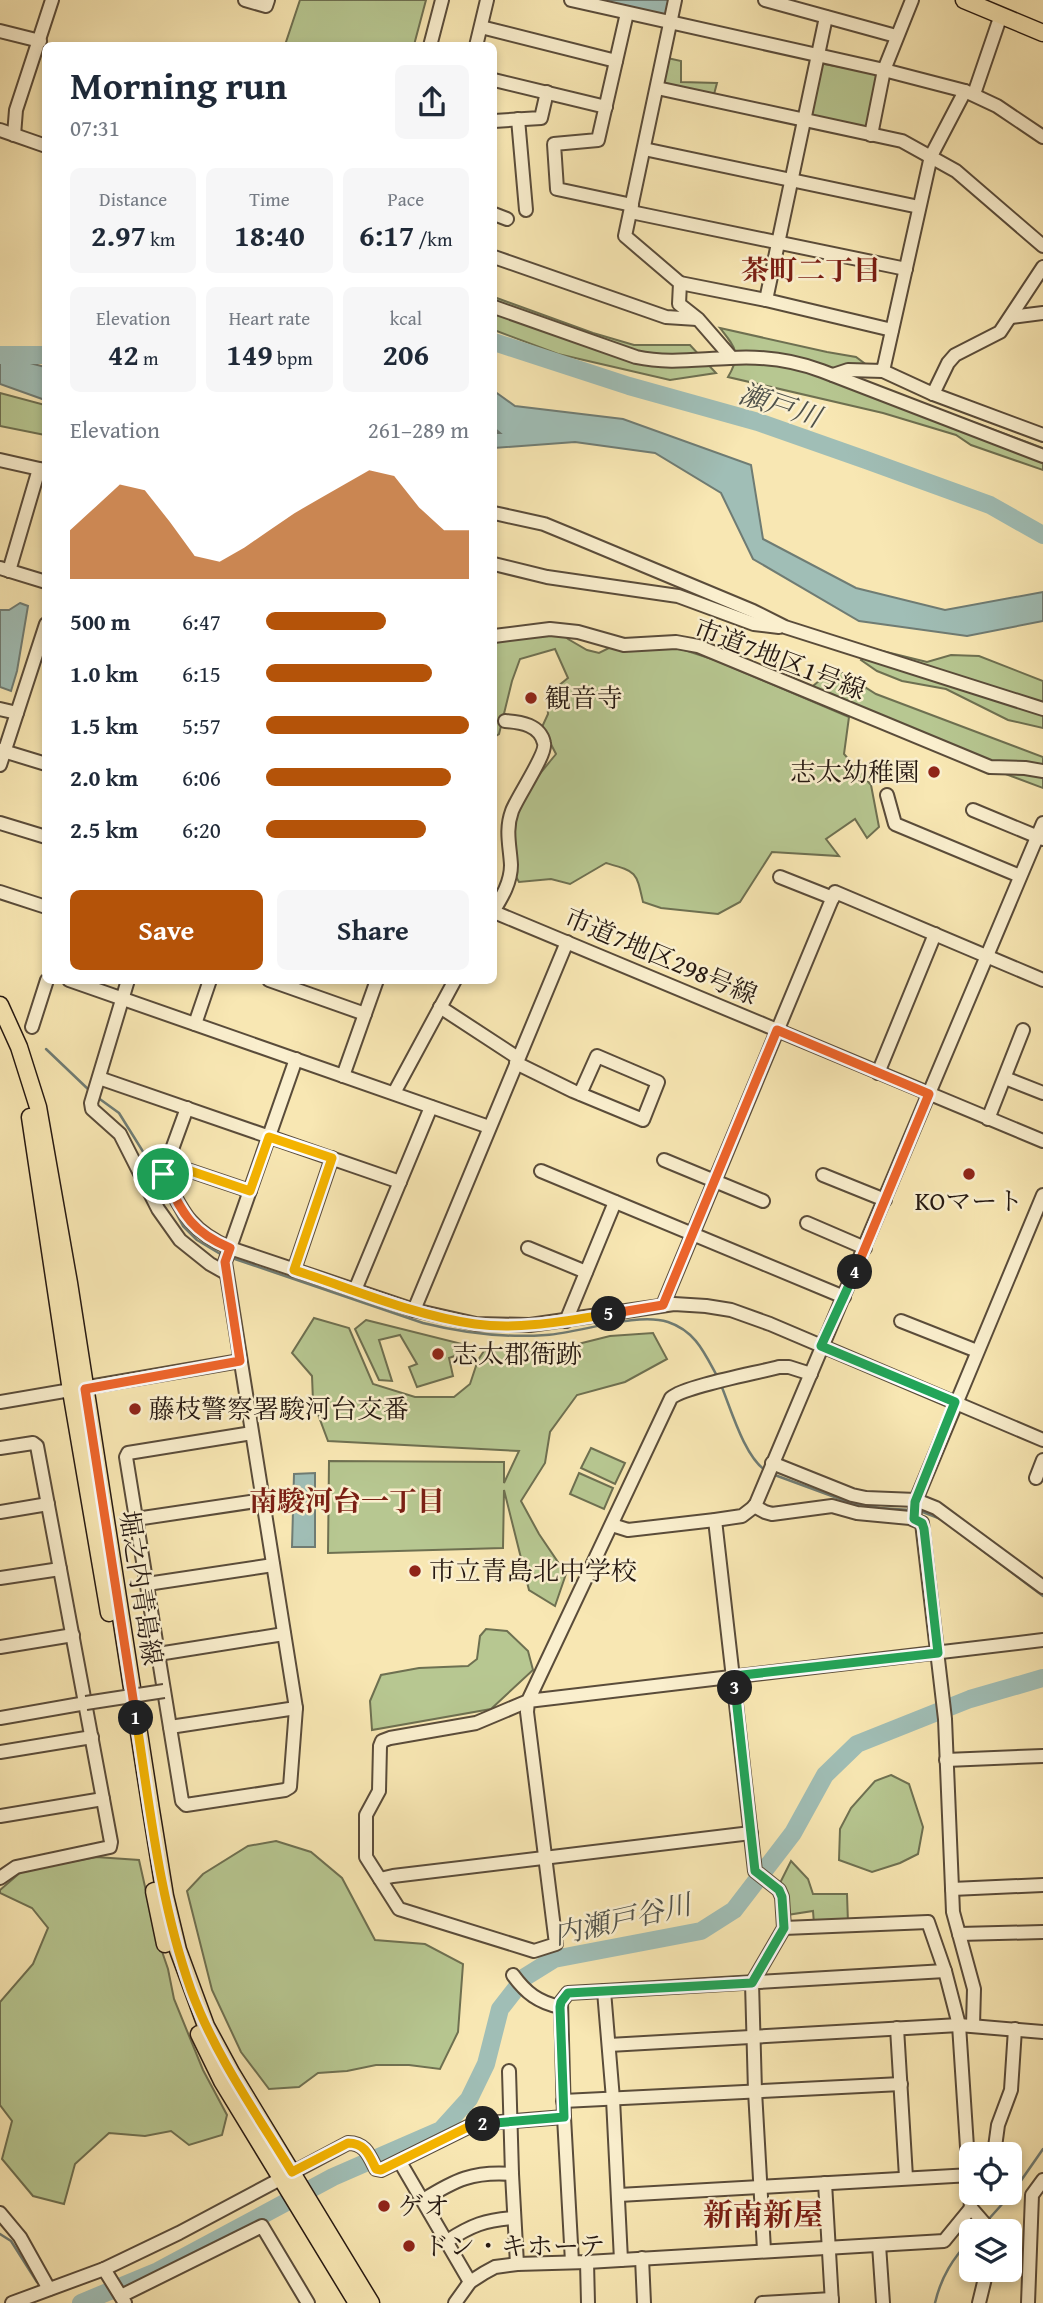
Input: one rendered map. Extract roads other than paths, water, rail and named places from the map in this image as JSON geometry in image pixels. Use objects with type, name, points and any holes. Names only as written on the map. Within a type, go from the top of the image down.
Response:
[{"type":"main road","points":[[968,1],[1043,33]]},
{"type":"main road","name":"堀之内青島線","points":[[0,1005],[19,1047],[38,1107],[78,1390],[158,1913],[168,1955],[196,2028],[222,2081],[370,2303]]},
{"type":"main road","name":"堀之内青島線","points":[[0,1028],[28,1107],[78,1390]]},
{"type":"main road","name":"堀之内青島線","points":[[304,2203],[357,2303]]},
{"type":"street","points":[[14,135],[16,110],[52,0]]},
{"type":"street","points":[[245,0],[266,6],[268,0]]},
{"type":"street","points":[[431,42],[442,0]]},
{"type":"street","points":[[477,42],[487,0]]},
{"type":"street","points":[[571,0],[884,70],[969,93],[1032,127],[1043,137]]},
{"type":"street","points":[[675,0],[625,236],[680,283],[892,330]]},
{"type":"street","points":[[765,0],[896,36]]},
{"type":"street","points":[[871,135],[884,70],[912,0]]},
{"type":"street","points":[[627,13],[598,140],[554,145],[557,189],[778,243],[905,270]]},
{"type":"street","points":[[883,371],[930,156],[969,93],[1001,15]]},
{"type":"street","points":[[766,300],[825,16]]},
{"type":"street","points":[[481,27],[616,61]]},
{"type":"street","points":[[0,31],[40,41]]},
{"type":"street","points":[[497,81],[606,107]]},
{"type":"street","points":[[657,88],[902,141],[971,182],[1043,246]]},
{"type":"street","points":[[497,121],[541,118],[547,92]]},
{"type":"street","points":[[518,119],[526,210]]},
{"type":"street","points":[[0,130],[42,145]]},
{"type":"street","points":[[644,149],[919,207]]},
{"type":"street","points":[[497,215],[507,219]]},
{"type":"street","points":[[497,258],[666,317],[698,320]]},
{"type":"street","points":[[933,394],[948,363],[955,355],[1000,332],[1043,267]]},
{"type":"street","points":[[680,283],[679,304],[698,320],[731,357]]},
{"type":"street","points":[[497,308],[636,357],[678,362],[731,357],[789,361],[833,375],[1043,456]]},
{"type":"street","points":[[1011,317],[1043,313]]},
{"type":"street","points":[[833,375],[848,370],[883,371],[933,394],[1043,435]]},
{"type":"street","points":[[0,460],[42,470],[4,570],[42,581]]},
{"type":"street","points":[[497,514],[544,524],[753,611],[785,627],[1043,709]]},
{"type":"street","points":[[497,565],[547,577],[678,596],[754,624],[785,627]]},
{"type":"street","name":"市道7地区1号線","points":[[497,636],[550,629],[578,632],[624,645],[676,642],[698,646],[990,767],[1043,771]]},
{"type":"street","points":[[0,765],[2,751],[41,653]]},
{"type":"street","points":[[0,709],[17,713]]},
{"type":"street","points":[[497,906],[505,892],[511,868],[508,829],[511,813],[522,788],[543,754],[544,744],[536,729],[520,722],[505,722]]},
{"type":"street","points":[[2,751],[42,763]]},
{"type":"street","points":[[887,795],[895,824],[1020,876]]},
{"type":"street","points":[[973,810],[1040,838]]},
{"type":"street","points":[[0,822],[42,836]]},
{"type":"street","points":[[612,1525],[628,1530],[715,1520],[742,1516],[754,1506],[1020,876],[1040,838],[1043,823]]},
{"type":"street","points":[[780,877],[833,898]]},
{"type":"street","points":[[0,892],[42,906]]},
{"type":"street","points":[[663,1305],[835,892],[1043,981]]},
{"type":"street","name":"市道7地区298号線","points":[[497,912],[1043,1141]]},
{"type":"street","points":[[878,1073],[935,934]]},
{"type":"street","points":[[414,1310],[567,942]]},
{"type":"street","points":[[32,1027],[46,984]]},
{"type":"street","points":[[80,984],[489,1127]]},
{"type":"street","points":[[127,984],[91,1103],[92,1109],[120,1134],[167,1225],[180,1240],[210,1264],[228,1258],[294,1270],[414,1310],[476,1324],[530,1325],[663,1305],[706,1306],[731,1310],[752,1316],[1043,1440]]},
{"type":"street","points":[[195,1024],[209,984]]},
{"type":"street","points":[[280,984],[365,1014]]},
{"type":"street","points":[[343,1076],[376,984]]},
{"type":"street","points":[[394,1093],[453,984]]},
{"type":"street","points":[[440,1007],[517,1060],[580,1094],[643,1120],[658,1082],[597,1056],[580,1094]]},
{"type":"street","points":[[988,1119],[1023,1030]]},
{"type":"street","points":[[252,1433],[128,1452],[126,1457],[181,1801],[186,1805],[285,1790],[290,1787],[296,1708],[263,1500],[252,1433],[240,1361],[228,1258],[296,1059]]},
{"type":"street","points":[[1005,1078],[1043,1093]]},
{"type":"street","points":[[97,1082],[187,1108],[400,1182]]},
{"type":"street","points":[[355,1290],[431,1107]]},
{"type":"street","points":[[187,1108],[163,1174],[181,1211],[228,1258]]},
{"type":"street","points":[[294,1270],[332,1158]]},
{"type":"street","points":[[664,1160],[763,1201]]},
{"type":"street","points":[[167,1163],[250,1191]]},
{"type":"street","points":[[541,1171],[844,1297]]},
{"type":"street","points":[[823,1175],[885,1200]]},
{"type":"street","points":[[914,1519],[915,1501],[1043,1195]]},
{"type":"street","points":[[566,1321],[615,1202]]},
{"type":"street","points":[[807,1223],[865,1248]]},
{"type":"street","points":[[528,1248],[586,1272]]},
{"type":"street","points":[[901,1321],[976,1352]]},
{"type":"street","points":[[0,1402],[240,1361]]},
{"type":"street","points":[[811,1374],[789,1367],[779,1367],[674,1394],[528,1701],[527,1712],[556,1944],[534,1951],[399,1909],[366,1857],[366,1815],[379,1791],[380,1746],[390,1738],[476,1723],[528,1701],[1043,1640]]},
{"type":"street","points":[[0,1448],[33,1443],[37,1446],[110,1847],[16,1867],[0,1878]]},
{"type":"street","points":[[1036,1478],[1043,1460]]},
{"type":"street","points":[[771,1464],[852,1495],[915,1501],[936,1508],[1043,1587]]},
{"type":"street","points":[[136,1519],[263,1500]]},
{"type":"street","points":[[0,1512],[48,1504]]},
{"type":"street","points":[[754,1506],[772,1514],[832,1506],[857,1513],[914,1519],[922,1523],[944,1713],[953,1912],[974,1989],[973,2025]]},
{"type":"street","points":[[715,1520],[755,1871],[772,1882],[782,1897],[784,1928],[752,1983],[764,2250]]},
{"type":"street","points":[[146,1584],[273,1565]]},
{"type":"street","points":[[0,1578],[60,1569]]},
{"type":"street","points":[[158,1654],[284,1634]]},
{"type":"street","points":[[0,1647],[73,1635]]},
{"type":"street","points":[[0,1709],[164,1691]]},
{"type":"street","points":[[0,1718],[85,1700]]},
{"type":"street","points":[[170,1727],[296,1708]]},
{"type":"street","points":[[0,1752],[92,1737]]},
{"type":"street","points":[[946,1760],[1043,1756]]},
{"type":"street","points":[[0,1816],[103,1799]]},
{"type":"street","points":[[380,1879],[751,1833]]},
{"type":"street","points":[[952,1889],[1043,1885]]},
{"type":"street","points":[[784,1928],[928,1923],[945,1971],[959,2025],[968,2142]]},
{"type":"street","points":[[959,1934],[1043,1931]]},
{"type":"street","points":[[572,2262],[560,2007],[568,1993],[945,1971]]},
{"type":"street","points":[[513,1975],[536,1999],[560,2007]]},
{"type":"street","points":[[604,1991],[613,2099],[621,2260]]},
{"type":"street","points":[[609,2045],[959,2025],[1043,2032]]},
{"type":"street","points":[[897,2028],[906,2177]]},
{"type":"street","points":[[996,2142],[998,2124],[1011,2090],[1015,2029]]},
{"type":"street","points":[[509,2071],[517,2264]]},
{"type":"street","points":[[563,2101],[901,2084]]},
{"type":"street","points":[[12,2303],[50,2289],[107,2274],[179,2233],[290,2181],[348,2143],[357,2143],[366,2150],[376,2169],[381,2170],[468,2127],[564,2117]]},
{"type":"street","points":[[400,2162],[470,2282]]},
{"type":"street","points":[[423,2200],[453,2181],[476,2174],[512,2174]]},
{"type":"street","points":[[619,2195],[959,2175]]},
{"type":"street","points":[[1028,2303],[1032,2195],[1043,2180]]},
{"type":"street","points":[[762,2303],[832,2301],[825,2183]]},
{"type":"street","points":[[974,2205],[975,2213],[980,2219]]},
{"type":"street","points":[[0,2213],[20,2237],[50,2289]]},
{"type":"street","points":[[455,2303],[470,2282],[495,2267],[944,2241],[975,2213]]},
{"type":"street","points":[[447,2241],[470,2226],[489,2220],[514,2218]]},
{"type":"street","points":[[107,2274],[123,2300],[262,2226],[308,2303]]},
{"type":"street","points":[[879,2245],[883,2303]]},
{"type":"street","points":[[642,2258],[644,2303]]},
{"type":"street","points":[[587,2262],[589,2303]]},
{"type":"street","points":[[979,2303],[985,2282]]},
{"type":"water","points":[[606,0],[671,0],[666,17],[605,5]]},
{"type":"water","points":[[0,355],[42,366],[42,399],[0,384]]},
{"type":"water","points":[[497,393],[515,406],[623,419],[751,465],[763,539],[856,588],[945,610],[1043,592],[1043,621],[967,636],[859,621],[753,559],[721,493],[655,453],[575,442],[497,448],[497,433],[500,433],[497,430]]},
{"type":"water","points":[[20,603],[28,606],[11,691],[0,687],[0,610],[9,610]]},
{"type":"water","points":[[315,1473],[315,1547],[292,1547],[294,1474]]},
{"type":"waterway","name":"瀬戸川","points":[[497,343],[629,386],[758,422],[990,505],[1043,535]]},
{"type":"waterway","name":"瀬戸川","points":[[0,355],[42,355]]},
{"type":"waterway","points":[[46,1049],[89,1090]]},
{"type":"waterway","points":[[97,1097],[119,1113],[183,1226],[197,1240],[222,1255]]},
{"type":"waterway","points":[[232,1258],[423,1323],[453,1330],[515,1336],[546,1335],[624,1321],[668,1322],[692,1337],[717,1376]]},
{"type":"waterway","points":[[721,1385],[745,1444],[766,1471]]},
{"type":"waterway","points":[[772,1474],[851,1503],[910,1510]]},
{"type":"waterway","points":[[920,1511],[941,1519],[1043,1596]]},
{"type":"waterway","name":"内瀬戸谷川","points":[[81,2303],[158,2271],[333,2177],[441,2130],[469,2099],[486,2064],[500,2009],[525,1977],[554,1959],[701,1931],[734,1910],[793,1833],[825,1775],[857,1744],[970,1699],[1043,1678]]},
{"type":"waterway","points":[[989,2219],[1013,2192],[1043,2149]]},
{"type":"waterway","points":[[0,2234],[11,2241],[37,2282]]},
{"type":"waterway","points":[[935,2303],[948,2268],[959,2253]]},
{"type":"place","name":"観音寺","points":[[531,698]]},
{"type":"place","name":"志太幼稚園","points":[[934,772]]},
{"type":"place","name":"KOマート","points":[[969,1174]]},
{"type":"place","name":"志太郡衙跡","points":[[438,1354]]},
{"type":"place","name":"藤枝警察署駿河台交番","points":[[135,1409]]},
{"type":"place","name":"市立青島北中学校","points":[[415,1571]]},
{"type":"place","name":"ゲオ","points":[[384,2206]]},
{"type":"place","name":"ドン・キホーテ","points":[[409,2246]]},
{"type":"district","name":"茶町二丁目","points":[[811,270]]},
{"type":"district","name":"南駿河台一丁目","points":[[347,1501]]},
{"type":"district","name":"新南新屋","points":[[763,2215]]}]
